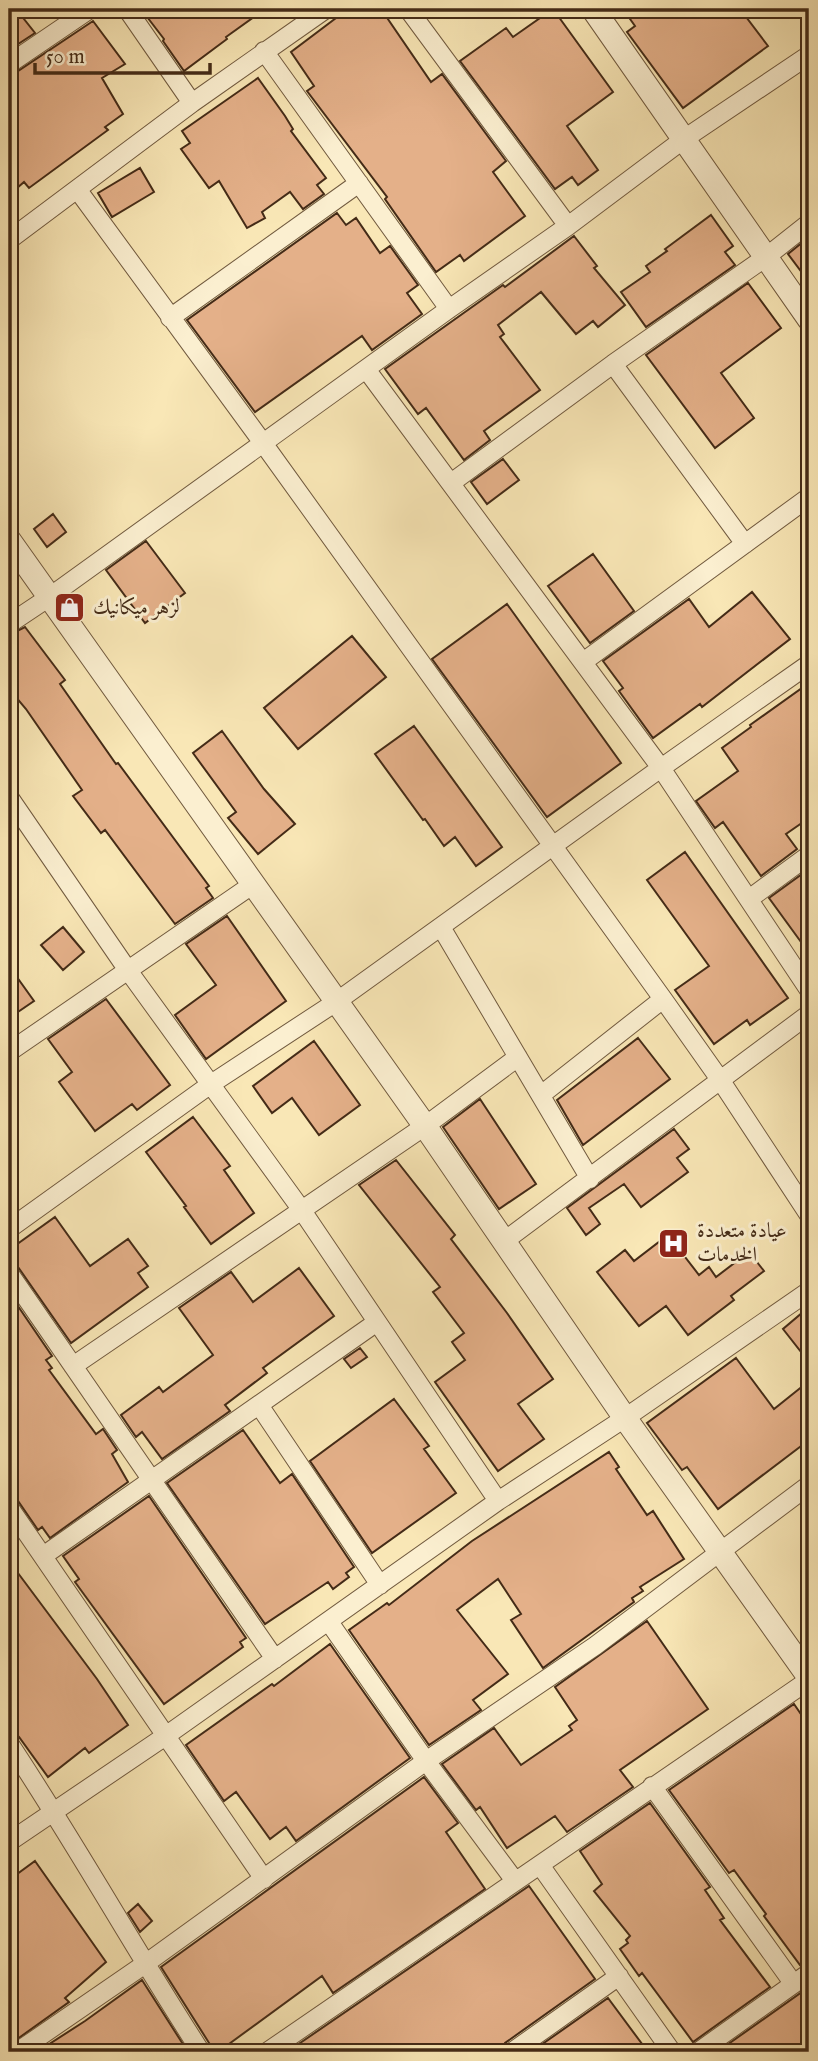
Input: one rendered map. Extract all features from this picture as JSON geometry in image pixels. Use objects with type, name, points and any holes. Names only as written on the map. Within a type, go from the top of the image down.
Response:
[{"type":"street","points":[[9,64],[90,9]]},
{"type":"street","points":[[127,9],[192,103]]},
{"type":"street","points":[[9,240],[192,103],[326,9]]},
{"type":"street","points":[[408,9],[568,226]]},
{"type":"street","points":[[593,9],[809,319]]},
{"type":"street","points":[[264,51],[449,309]]},
{"type":"street","points":[[9,624],[568,226],[684,139],[809,55]]},
{"type":"street","points":[[170,318],[359,183]]},
{"type":"street","points":[[77,189],[722,1081],[809,1215]]},
{"type":"street","points":[[451,483],[613,364],[766,257],[809,223]]},
{"type":"street","points":[[613,364],[745,544]]},
{"type":"street","points":[[366,369],[661,768],[809,989]]},
{"type":"street","points":[[583,662],[809,497]]},
{"type":"street","points":[[9,540],[425,1126],[625,1418],[809,1678],[267,2052]]},
{"type":"street","points":[[11,1223],[211,1084],[336,1002],[809,664]]},
{"type":"street","points":[[9,797],[127,969],[301,1209],[498,1501]]},
{"type":"street","points":[[749,898],[809,855]]},
{"type":"street","points":[[9,1052],[252,885]]},
{"type":"street","points":[[441,927],[590,1179]]},
{"type":"street","points":[[541,1095],[663,999]]},
{"type":"street","points":[[503,1242],[809,1014]]},
{"type":"street","points":[[73,1366],[425,1126],[518,1057]]},
{"type":"street","points":[[9,1273],[275,1659]]},
{"type":"street","points":[[9,1842],[167,1735],[498,1501],[625,1418],[809,1291]]},
{"type":"street","points":[[43,1556],[377,1322]]},
{"type":"street","points":[[259,1405],[380,1585]]},
{"type":"street","points":[[17,2052],[145,1964],[426,1761],[595,1646],[809,1485]]},
{"type":"street","points":[[9,1507],[264,1879]]},
{"type":"street","points":[[329,1622],[426,1761],[515,1881]]},
{"type":"street","points":[[9,1743],[54,1810],[145,1964],[201,2052]]},
{"type":"street","points":[[652,1786],[793,1983]]},
{"type":"street","points":[[540,1865],[672,2052]]},
{"type":"street","points":[[698,2052],[809,1973]]},
{"type":"street","points":[[512,2052],[619,1976]]},
{"type":"building","points":[[9,9],[16,9],[35,33],[9,50]]},
{"type":"building","points":[[141,9],[265,9],[184,71]]},
{"type":"building","points":[[348,9],[381,9],[431,82],[442,74],[506,161],[493,172],[525,216],[464,261],[460,255],[436,272],[385,199],[387,197],[307,91],[314,86],[291,52]]},
{"type":"building","points":[[553,9],[613,92],[567,126],[598,170],[578,185],[572,177],[555,189],[460,61],[506,28],[513,37]]},
{"type":"building","points":[[623,9],[740,9],[768,46],[683,108],[627,32],[635,26]]},
{"type":"building","points":[[93,21],[125,64],[102,78],[123,114],[105,127],[108,130],[29,188],[24,182],[9,195],[9,75]]},
{"type":"building","points":[[258,78],[285,116],[293,129],[291,131],[326,178],[317,185],[324,194],[303,209],[290,192],[262,212],[265,218],[247,228],[219,181],[209,188],[181,149],[190,143],[182,131]]},
{"type":"building","points":[[140,168],[154,192],[112,217],[98,193]]},
{"type":"building","points":[[337,213],[346,225],[356,218],[380,253],[390,246],[418,285],[407,293],[422,314],[372,350],[362,336],[255,412],[187,320]]},
{"type":"building","points":[[711,215],[733,246],[725,252],[735,265],[646,327],[621,292],[650,272],[646,266],[667,251],[665,249]]},
{"type":"building","points":[[574,236],[597,266],[594,268],[625,305],[598,327],[593,321],[576,334],[541,292],[498,325],[504,334],[500,337],[540,390],[484,431],[490,440],[464,460],[426,408],[418,414],[385,369]]},
{"type":"building","points":[[809,237],[809,282],[788,254]]},
{"type":"building","points":[[748,283],[781,328],[721,373],[754,418],[715,448],[646,355]]},
{"type":"building","points":[[503,459],[519,480],[487,504],[471,482]]},
{"type":"building","points":[[53,514],[66,532],[47,547],[34,529]]},
{"type":"building","points":[[146,541],[185,593],[145,623],[106,570]]},
{"type":"building","points":[[593,554],[634,611],[590,643],[548,586]]},
{"type":"building","points":[[752,592],[790,639],[702,707],[700,704],[653,738],[619,691],[623,688],[603,661],[689,599],[709,627]]},
{"type":"building","points":[[507,604],[621,763],[547,817],[432,659]]},
{"type":"building","points":[[25,627],[65,680],[60,684],[116,764],[118,763],[209,886],[206,888],[213,898],[175,924],[105,830],[101,833],[73,796],[82,790],[9,689],[9,635]]},
{"type":"building","points":[[352,636],[386,677],[298,749],[264,708]]},
{"type":"building","points":[[809,683],[809,818],[786,834],[797,849],[761,876],[723,822],[715,828],[696,801],[738,771],[722,748]]},
{"type":"building","points":[[414,726],[502,847],[476,866],[455,837],[444,846],[375,754]]},
{"type":"building","points":[[222,731],[264,789],[295,824],[258,854],[228,818],[236,812],[193,753]]},
{"type":"building","points":[[685,852],[788,998],[750,1025],[747,1020],[714,1044],[675,990],[709,966],[647,880]]},
{"type":"building","points":[[809,869],[809,953],[769,898]]},
{"type":"building","points":[[227,916],[286,1001],[206,1059],[175,1015],[216,985],[186,944]]},
{"type":"building","points":[[63,927],[84,952],[63,970],[41,945]]},
{"type":"building","points":[[9,966],[34,1001],[9,1018]]},
{"type":"building","points":[[106,999],[170,1085],[137,1110],[132,1104],[95,1131],[59,1082],[72,1072],[48,1039]]},
{"type":"building","points":[[638,1038],[670,1079],[583,1145],[557,1100]]},
{"type":"building","points":[[314,1041],[360,1105],[319,1135],[292,1098],[272,1113],[253,1086]]},
{"type":"building","points":[[480,1099],[536,1184],[499,1209],[443,1127]]},
{"type":"building","points":[[193,1117],[230,1166],[224,1170],[254,1213],[211,1244],[146,1152]]},
{"type":"building","points":[[674,1129],[689,1149],[677,1158],[688,1172],[641,1207],[624,1184],[589,1208],[600,1224],[586,1235],[567,1208]]},
{"type":"building","points":[[396,1160],[455,1235],[451,1239],[553,1379],[518,1404],[544,1439],[498,1471],[435,1382],[465,1360],[452,1342],[464,1333],[433,1292],[440,1287],[359,1185]]},
{"type":"building","points":[[55,1217],[90,1266],[128,1239],[148,1266],[138,1273],[148,1287],[71,1343],[18,1267],[9,1262],[9,1250]]},
{"type":"building","points":[[668,1235],[699,1275],[709,1267],[716,1277],[749,1252],[764,1271],[731,1296],[734,1300],[688,1335],[666,1306],[639,1326],[597,1272],[625,1250],[634,1261]]},
{"type":"building","points":[[299,1268],[334,1316],[263,1368],[267,1373],[225,1405],[230,1411],[162,1459],[142,1432],[136,1437],[121,1415],[159,1387],[163,1392],[213,1355],[179,1308],[231,1272],[253,1302]]},
{"type":"building","points":[[9,1293],[52,1356],[46,1360],[52,1368],[49,1370],[96,1434],[103,1429],[117,1450],[112,1454],[128,1482],[50,1538],[42,1527],[38,1530],[9,1492]]},
{"type":"building","points":[[809,1307],[809,1362],[783,1329]]},
{"type":"building","points":[[360,1348],[367,1357],[351,1368],[344,1359]]},
{"type":"building","points":[[736,1358],[774,1409],[809,1381],[809,1440],[718,1509],[687,1467],[682,1470],[647,1423]]},
{"type":"building","points":[[394,1399],[429,1446],[424,1449],[456,1493],[372,1553],[310,1461]]},
{"type":"building","points":[[243,1430],[280,1483],[292,1474],[354,1567],[346,1573],[349,1577],[333,1589],[328,1582],[265,1624],[167,1483]]},
{"type":"building","points":[[609,1452],[619,1467],[616,1469],[647,1515],[653,1511],[684,1559],[640,1587],[643,1591],[632,1598],[634,1602],[543,1668],[511,1620],[521,1614],[498,1579],[457,1610],[508,1674],[473,1700],[481,1710],[429,1745],[349,1630],[387,1603],[389,1605],[472,1541]]},
{"type":"building","points":[[149,1496],[246,1638],[240,1642],[243,1647],[164,1704],[75,1582],[79,1579],[63,1556]]},
{"type":"building","points":[[9,1561],[128,1725],[89,1753],[85,1748],[48,1777],[19,1737],[9,1728],[9,1656],[17,1650],[9,1638]]},
{"type":"building","points":[[647,1621],[708,1709],[620,1770],[633,1787],[567,1832],[555,1816],[507,1848],[480,1807],[476,1810],[442,1764],[494,1728],[521,1765],[572,1730],[569,1726],[577,1720],[555,1687]]},
{"type":"building","points":[[330,1644],[410,1758],[296,1841],[286,1827],[270,1839],[236,1792],[224,1801],[186,1745],[272,1684],[274,1686]]},
{"type":"building","points":[[794,1704],[809,1726],[809,1962],[800,1965],[734,1870],[729,1873],[669,1790]]},
{"type":"building","points":[[424,1777],[458,1823],[446,1832],[485,1889],[333,1993],[322,1976],[218,2052],[212,2052],[211,2046],[161,1967]]},
{"type":"building","points":[[650,1803],[710,1887],[705,1890],[724,1918],[720,1920],[770,1987],[693,2042],[642,1973],[639,1976],[620,1949],[628,1943],[626,1940],[630,1936],[594,1891],[602,1884],[580,1851]]},
{"type":"building","points":[[35,1861],[106,1962],[65,1998],[69,2002],[9,2045],[9,1921],[17,1915],[9,1903],[9,1880]]},
{"type":"building","points":[[529,1886],[595,1979],[505,2043],[501,2052],[287,2052]]},
{"type":"building","points":[[138,1904],[152,1921],[140,1932],[128,1913]]},
{"type":"building","points":[[142,1980],[188,2052],[37,2052],[85,2021]]},
{"type":"building","points":[[809,1987],[809,2052],[717,2052]]},
{"type":"building","points":[[608,1998],[648,2052],[531,2052]]},
{"type":"place","name":"لزهر ميكانيك","points":[[70,608]]},
{"type":"place","name":"عيادة متعددة الخدمات","points":[[674,1243]]}]
